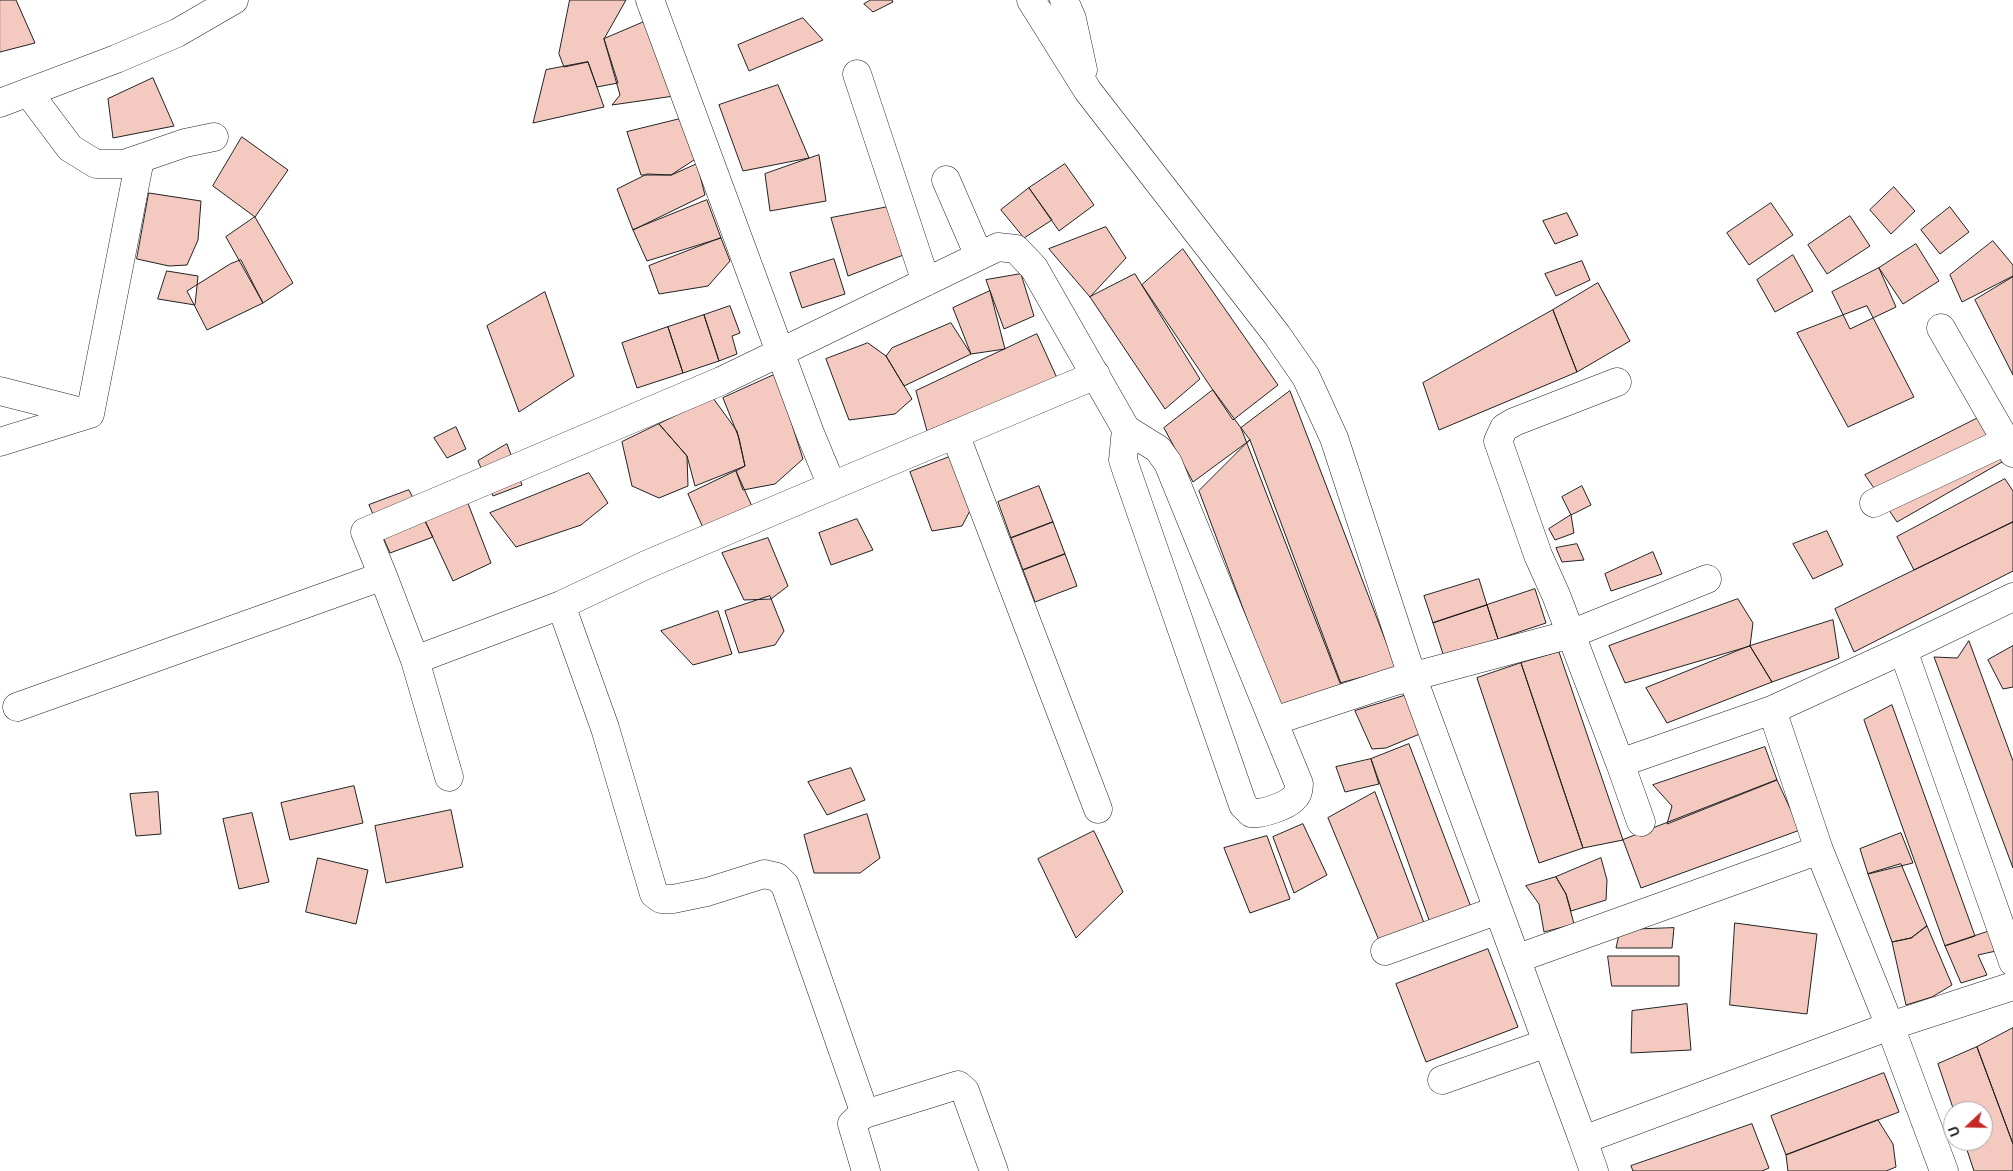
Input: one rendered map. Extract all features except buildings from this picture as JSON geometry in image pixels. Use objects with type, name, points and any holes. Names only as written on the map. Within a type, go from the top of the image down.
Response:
[{"type":"street","points":[[0,103],[116,59],[177,33],[234,0]]},
{"type":"street","points":[[650,0],[810,433],[832,486]]},
{"type":"street","points":[[1031,0],[1088,91],[1277,335],[1306,377],[1334,438],[1412,676],[1594,1171]]},
{"type":"street","points":[[1064,0],[1072,19],[1088,91]]},
{"type":"street","points":[[857,74],[926,282]]},
{"type":"street","points":[[28,92],[70,148],[96,164],[124,164],[185,143],[214,138]]},
{"type":"street","points":[[90,414],[140,159]]},
{"type":"street","points":[[946,180],[979,256]]},
{"type":"street","points":[[448,777],[415,660],[365,532],[721,381],[998,247],[1016,249],[1034,268],[1126,429],[1158,449],[1168,463],[1299,784],[1293,800],[1261,814],[1255,814],[1247,810],[1244,805],[1127,472],[1124,460],[1126,429]]},
{"type":"street","points":[[1874,503],[2010,447],[1941,328]]},
{"type":"street","points":[[415,660],[561,604],[832,486],[1096,375]]},
{"type":"street","points":[[1617,382],[1514,422],[1504,428],[1498,441],[1538,555],[1572,634],[1641,822]]},
{"type":"street","points":[[0,391],[90,414]]},
{"type":"street","points":[[0,442],[90,414]]},
{"type":"street","points":[[955,434],[1098,809]]},
{"type":"street","points":[[17,707],[383,576]]},
{"type":"street","points":[[1274,721],[1412,676],[1572,634],[1707,579]]},
{"type":"street","points":[[1620,763],[1772,710],[2013,597]]},
{"type":"street","points":[[561,604],[605,728],[654,894],[661,899],[682,897],[707,892],[764,874],[777,877],[785,885],[866,1114]]},
{"type":"street","points":[[1903,650],[2013,962]]},
{"type":"street","points":[[1772,710],[1819,850],[1890,1026],[1944,1171]]},
{"type":"street","points":[[1516,960],[1819,850]]},
{"type":"street","points":[[1385,951],[1498,910]]},
{"type":"street","points":[[1583,1140],[1890,1026],[2013,986]]},
{"type":"street","points":[[1442,1080],[1547,1043]]},
{"type":"street","points":[[866,1171],[852,1124],[866,1114],[958,1085],[965,1091],[994,1171]]}]
